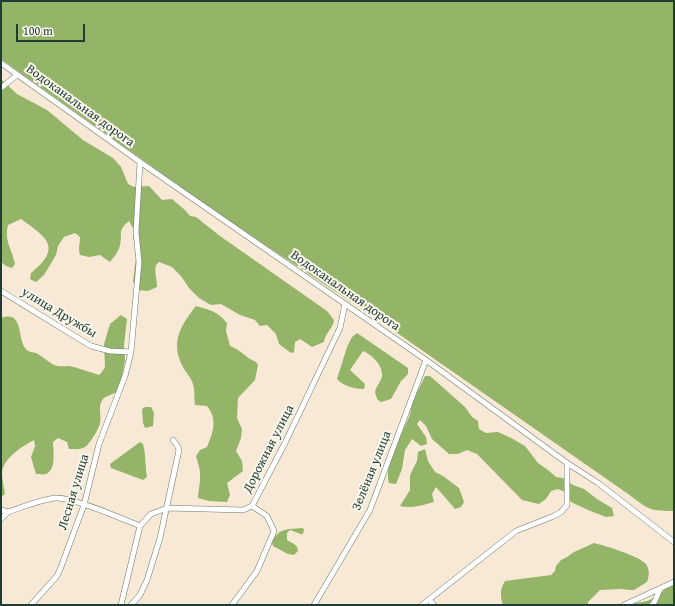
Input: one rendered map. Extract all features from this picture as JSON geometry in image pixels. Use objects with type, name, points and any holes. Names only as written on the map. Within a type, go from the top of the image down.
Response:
[{"type":"street","name":"Водоканальная дорога","points":[[1,63],[140,162],[426,360],[567,463],[598,483],[674,542]]},
{"type":"street","points":[[1,88],[17,75]]},
{"type":"street","name":"Лесная улица","points":[[31,605],[57,576],[84,505],[99,444],[125,376],[131,352],[139,262],[136,232],[140,162]]},
{"type":"street","name":"улица Дружбы","points":[[1,291],[91,346],[110,351],[131,352]]},
{"type":"street","name":"Дорожная улица","points":[[140,526],[151,514],[167,508],[243,510],[252,506],[285,443],[340,328],[345,304]]},
{"type":"street","name":"Зелёная улица","points":[[314,605],[370,510],[426,360]]},
{"type":"street","points":[[130,605],[145,587],[160,538],[179,450],[173,440]]},
{"type":"street","points":[[422,605],[516,531],[554,516],[565,509],[567,505],[567,463]]},
{"type":"street","points":[[1,519],[8,512],[56,498],[62,498],[140,526],[121,605]]},
{"type":"street","points":[[232,605],[257,572],[274,531],[267,516],[252,506]]},
{"type":"street","points":[[1,510],[8,512]]},
{"type":"street","points":[[624,605],[674,582]]},
{"type":"street","points":[[652,605],[660,589]]},
{"type":"street","points":[[429,600],[434,605]]},
{"type":"green space","points":[[1,1],[674,1],[674,511],[660,511],[646,507],[380,321],[223,217],[1,59]]},
{"type":"green space","points":[[1,79],[17,94],[47,110],[83,140],[113,158],[121,167],[128,184],[134,187],[149,186],[162,200],[172,199],[190,216],[196,217],[220,236],[327,311],[334,320],[324,342],[312,347],[300,339],[295,342],[294,352],[291,353],[279,344],[276,334],[267,325],[260,326],[255,320],[240,315],[221,304],[211,305],[199,298],[172,267],[159,262],[155,268],[157,287],[148,291],[138,290],[133,282],[137,250],[133,238],[134,230],[129,221],[123,227],[119,247],[110,262],[100,255],[89,257],[80,255],[80,237],[75,233],[64,237],[58,246],[56,255],[44,275],[36,282],[30,279],[31,273],[46,257],[49,250],[48,244],[38,232],[21,219],[8,225],[7,231],[15,264],[12,268],[1,262]]},
{"type":"green space","points":[[196,306],[220,316],[227,323],[226,331],[230,346],[255,361],[258,365],[255,380],[238,398],[237,418],[242,429],[241,438],[236,451],[242,461],[243,471],[227,483],[230,495],[227,502],[209,501],[198,498],[200,473],[196,456],[200,450],[207,447],[213,431],[213,421],[207,406],[195,405],[193,384],[182,365],[177,348],[177,341],[182,326]]},
{"type":"green space","points":[[121,315],[127,319],[124,345],[125,360],[119,391],[106,397],[101,402],[100,423],[94,436],[85,447],[81,449],[69,449],[67,442],[58,438],[53,442],[54,460],[52,468],[46,474],[36,474],[31,457],[35,446],[34,440],[24,446],[14,453],[3,468],[2,476],[5,494],[1,497],[1,318],[9,316],[14,318],[19,327],[24,346],[28,351],[36,353],[54,365],[69,366],[99,375],[105,367],[104,344],[110,324]]},
{"type":"green space","points":[[357,333],[408,368],[408,374],[401,381],[391,399],[381,402],[377,399],[375,392],[382,376],[381,368],[370,355],[363,351],[350,370],[365,384],[364,389],[349,387],[342,384],[337,379],[347,347],[352,337]]},
{"type":"green space","points":[[425,376],[430,376],[465,407],[472,417],[478,421],[479,429],[486,433],[498,432],[525,446],[538,463],[556,477],[563,478],[573,485],[584,489],[612,508],[614,516],[606,517],[571,502],[565,492],[558,489],[551,491],[546,499],[539,504],[522,500],[477,454],[467,450],[458,454],[449,454],[432,439],[426,426],[420,420],[417,424],[426,437],[427,444],[421,446],[412,439],[405,450],[402,469],[396,484],[389,483],[388,475],[391,458],[409,417],[414,398]]},
{"type":"green space","points":[[145,407],[151,407],[154,413],[153,426],[145,428],[142,409]]},
{"type":"green space","points":[[140,442],[143,444],[144,448],[147,477],[143,480],[111,468],[110,464]]},
{"type":"green space","points":[[425,449],[428,461],[435,472],[459,488],[464,502],[461,507],[455,509],[436,487],[432,494],[434,502],[413,507],[400,506],[410,490],[410,475],[417,461],[418,452]]},
{"type":"green space","points":[[304,529],[303,534],[290,530],[287,533],[287,540],[296,545],[298,549],[294,555],[288,554],[273,546],[272,542],[275,537],[284,530]]},
{"type":"green space","points":[[594,543],[622,552],[642,561],[646,564],[649,571],[647,582],[634,590],[600,590],[588,602],[588,605],[503,605],[501,593],[505,581],[551,575],[561,560]]},
{"type":"green space","points":[[667,586],[674,586],[674,605],[627,605],[647,601],[659,596]]}]
